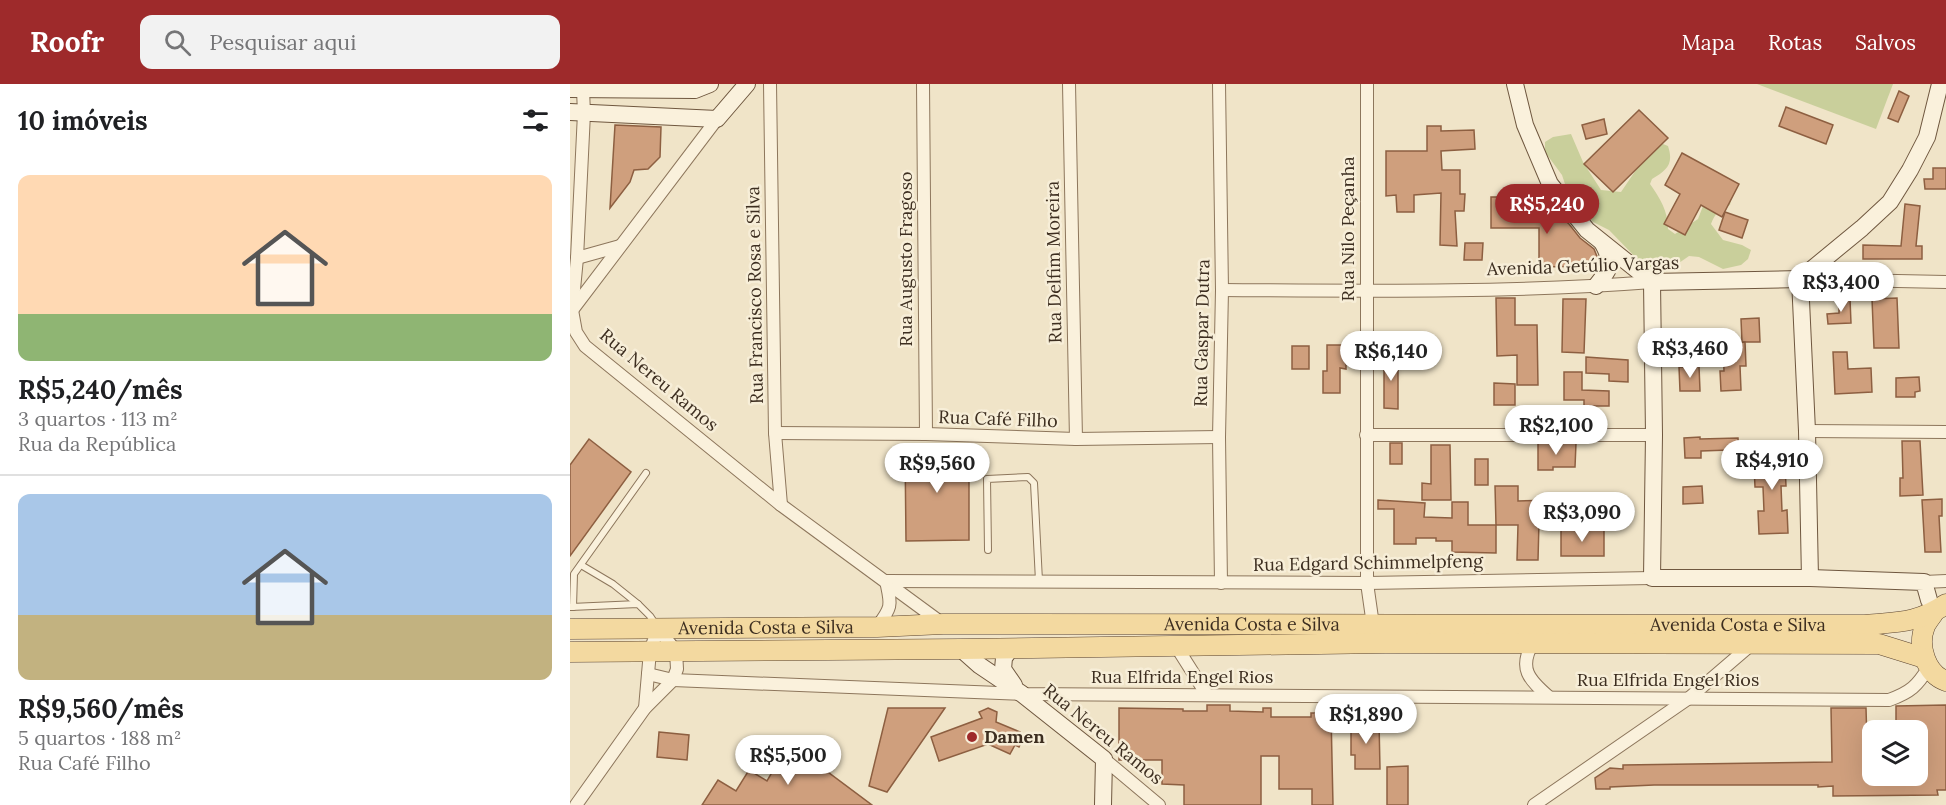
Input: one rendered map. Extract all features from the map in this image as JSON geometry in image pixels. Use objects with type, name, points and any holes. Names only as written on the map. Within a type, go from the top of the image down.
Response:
[{"type":"main road","name":"Avenida Costa e Silva","points":[[570,629],[877,627],[944,624],[1864,625],[1915,620],[1938,610]]},
{"type":"main road","points":[[1937,674],[1922,643],[1925,627],[1938,610]]},
{"type":"main road","name":"Avenida Costa e Silva","points":[[570,652],[1533,643],[1879,644],[1937,674]]},
{"type":"street","points":[[577,90],[695,90],[710,84]]},
{"type":"street","points":[[572,310],[717,119],[747,84]]},
{"type":"street","name":"Rua Francisco Rosa e Silva","points":[[770,84],[775,433],[781,506]]},
{"type":"street","name":"Rua Augusto Fragoso","points":[[923,84],[926,434]]},
{"type":"street","name":"Rua Delfim Moreira","points":[[1069,84],[1076,439]]},
{"type":"street","name":"Rua Gaspar Dutra","points":[[1219,84],[1222,290],[1219,438],[1221,583]]},
{"type":"street","name":"Rua Nilo Peçanha","points":[[1367,84],[1367,583],[1373,625]]},
{"type":"street","points":[[1515,84],[1525,125],[1550,184],[1587,230],[1652,282],[1654,435],[1652,578]]},
{"type":"street","points":[[1810,578],[1808,431],[1800,279],[1890,202],[1928,137],[1940,84]]},
{"type":"street","name":"Rua Nereu Ramos","points":[[577,90],[578,258],[572,310],[576,332],[585,346],[781,506],[944,624]]},
{"type":"street","points":[[577,113],[717,119]]},
{"type":"street","points":[[1596,286],[1609,269],[1610,256],[1602,243]]},
{"type":"street","points":[[578,258],[620,246]]},
{"type":"street","name":"Avenida Getúlio Vargas","points":[[1222,290],[1366,291],[1800,279],[1946,282]]},
{"type":"street","points":[[1808,431],[1946,432]]},
{"type":"street","name":"Rua Café Filho","points":[[775,433],[926,434],[1076,439],[1219,438]]},
{"type":"street","points":[[1366,435],[1654,435]]},
{"type":"street","name":"Rua Edgard Schimmelpfeng","points":[[886,581],[1367,583],[1652,578],[1810,578],[1924,582],[1946,580]]},
{"type":"street","points":[[877,627],[889,611],[890,602],[886,581]]},
{"type":"street","points":[[1924,582],[1929,600],[1938,610]]},
{"type":"street","points":[[576,805],[645,708],[674,680],[677,669],[676,651],[658,629]]},
{"type":"street","points":[[645,708],[650,651],[658,629]]},
{"type":"street","points":[[1533,643],[1526,655],[1526,668],[1535,685],[1549,697]]},
{"type":"street","points":[[1534,805],[1689,698],[1753,644]]},
{"type":"street","points":[[1176,646],[1207,695]]},
{"type":"street","points":[[1011,648],[1004,658],[1003,669],[1022,694]]},
{"type":"street","points":[[961,649],[979,665],[1022,694]]},
{"type":"street","name":"Rua Elfrida Engel Rios","points":[[648,674],[674,680],[1022,694],[1890,700],[1909,693],[1918,683],[1937,674]]},
{"type":"street","name":"Rua Nereu Ramos","points":[[1022,694],[1159,805]]},
{"type":"street","points":[[1103,805],[1104,759]]},
{"type":"lane","points":[[638,604],[572,607],[574,574],[646,473]]},
{"type":"lane","points":[[988,550],[987,479],[1029,477],[1034,483],[1039,581]]},
{"type":"lane","points":[[581,565],[638,604],[651,616],[658,629]]},
{"type":"green space","points":[[1757,84],[1893,84],[1876,129]]},
{"type":"green space","points":[[1571,134],[1583,162],[1601,190],[1621,192],[1653,145],[1668,146],[1670,162],[1662,173],[1652,179],[1650,184],[1663,205],[1668,229],[1675,234],[1698,219],[1708,193],[1732,195],[1730,205],[1718,212],[1711,224],[1723,240],[1751,250],[1748,259],[1741,265],[1723,269],[1699,257],[1689,256],[1666,272],[1657,273],[1648,270],[1609,230],[1593,222],[1568,193],[1562,175],[1545,152],[1545,142],[1553,137]]},
{"type":"building","points":[[1899,91],[1909,96],[1898,122],[1888,118]]},
{"type":"building","points":[[1786,107],[1833,125],[1826,144],[1779,126]]},
{"type":"building","points":[[1639,110],[1668,138],[1613,192],[1584,164]]},
{"type":"building","points":[[1604,119],[1607,134],[1586,139],[1582,125]]},
{"type":"building","points":[[615,125],[661,127],[660,157],[648,169],[634,170],[630,182],[610,208]]},
{"type":"building","points":[[1427,126],[1441,126],[1441,131],[1474,130],[1475,149],[1441,151],[1442,170],[1460,170],[1460,194],[1465,194],[1464,211],[1455,211],[1457,246],[1440,245],[1441,193],[1414,195],[1414,212],[1397,212],[1396,195],[1386,196],[1386,151],[1427,151]]},
{"type":"building","points":[[1682,153],[1739,184],[1722,217],[1701,205],[1685,235],[1664,224],[1680,194],[1665,185]]},
{"type":"building","points":[[1933,168],[1946,168],[1946,189],[1925,189],[1924,179],[1933,179]]},
{"type":"building","points":[[1491,197],[1502,197],[1502,210],[1538,210],[1538,199],[1569,224],[1580,238],[1594,249],[1598,266],[1539,267],[1539,228],[1491,228]]},
{"type":"building","points":[[1905,204],[1920,206],[1916,246],[1922,246],[1922,259],[1863,259],[1863,245],[1901,246]]},
{"type":"building","points":[[1725,212],[1748,220],[1742,238],[1719,230]]},
{"type":"building","points":[[1465,243],[1483,243],[1482,260],[1464,260]]},
{"type":"building","points":[[1496,298],[1515,298],[1515,325],[1537,325],[1538,385],[1517,385],[1517,355],[1497,356]]},
{"type":"building","points":[[1897,298],[1899,348],[1874,348],[1872,299]]},
{"type":"building","points":[[1563,299],[1586,299],[1584,353],[1562,352]]},
{"type":"building","points":[[1839,299],[1850,299],[1851,323],[1828,324],[1827,314],[1839,313]]},
{"type":"building","points":[[1759,318],[1760,342],[1742,342],[1741,319]]},
{"type":"building","points":[[1745,342],[1746,366],[1740,366],[1741,390],[1721,391],[1720,371],[1724,371],[1723,343]]},
{"type":"building","points":[[1327,345],[1346,345],[1346,369],[1340,368],[1340,393],[1323,393],[1323,371],[1327,371]]},
{"type":"building","points":[[1292,346],[1309,346],[1309,369],[1292,369]]},
{"type":"building","points":[[1833,352],[1847,352],[1848,369],[1871,368],[1872,392],[1835,394]]},
{"type":"building","points":[[1384,356],[1398,356],[1398,409],[1384,408]]},
{"type":"building","points":[[1586,357],[1628,360],[1628,382],[1609,381],[1609,374],[1586,373]]},
{"type":"building","points":[[1699,366],[1700,391],[1680,391],[1679,367]]},
{"type":"building","points":[[1564,372],[1582,372],[1582,390],[1609,391],[1609,406],[1584,406],[1584,400],[1564,400]]},
{"type":"building","points":[[1919,377],[1920,391],[1915,392],[1915,397],[1896,397],[1896,378]]},
{"type":"building","points":[[1494,383],[1515,384],[1515,405],[1494,405]]},
{"type":"building","points":[[1700,437],[1700,439],[1738,438],[1739,462],[1729,463],[1729,450],[1701,451],[1701,458],[1685,458],[1684,438]]},
{"type":"building","points":[[589,439],[631,472],[570,556],[570,465]]},
{"type":"building","points":[[1902,441],[1920,441],[1923,495],[1900,496],[1900,478],[1903,478]]},
{"type":"building","points":[[1390,443],[1402,443],[1402,464],[1390,464]]},
{"type":"building","points":[[1538,443],[1576,443],[1575,467],[1538,470]]},
{"type":"building","points":[[1767,443],[1784,443],[1786,486],[1781,486],[1782,511],[1787,510],[1788,533],[1759,534],[1758,511],[1764,511],[1763,487],[1755,487],[1754,466],[1768,465]]},
{"type":"building","points":[[1431,445],[1450,445],[1451,500],[1422,500],[1422,483],[1431,484]]},
{"type":"building","points":[[905,448],[969,448],[969,540],[906,541]]},
{"type":"building","points":[[1475,459],[1488,459],[1488,485],[1475,485]]},
{"type":"building","points":[[1495,486],[1518,486],[1518,501],[1560,500],[1560,522],[1539,522],[1538,560],[1517,560],[1518,525],[1496,525]]},
{"type":"building","points":[[1702,486],[1703,503],[1683,504],[1683,487]]},
{"type":"building","points":[[1942,499],[1942,516],[1939,516],[1941,552],[1925,552],[1922,500]]},
{"type":"building","points":[[1378,500],[1425,503],[1424,517],[1452,518],[1452,502],[1468,502],[1468,525],[1496,525],[1496,553],[1452,552],[1452,541],[1436,541],[1436,538],[1416,538],[1416,544],[1394,544],[1394,509],[1378,509]]},
{"type":"building","points":[[1561,529],[1604,530],[1604,556],[1561,556]]},
{"type":"building","points":[[1207,705],[1230,705],[1230,711],[1263,712],[1263,708],[1271,708],[1271,717],[1311,717],[1311,713],[1331,713],[1333,805],[1312,805],[1312,789],[1279,789],[1279,756],[1261,756],[1261,805],[1184,805],[1184,785],[1162,784],[1162,760],[1119,760],[1119,708],[1207,711]]},
{"type":"building","points":[[1946,705],[1946,790],[1937,790],[1938,795],[1833,796],[1833,786],[1818,787],[1818,785],[1654,785],[1596,789],[1595,778],[1610,768],[1623,769],[1623,765],[1832,762],[1831,708],[1866,708],[1866,720],[1862,720],[1862,786],[1928,786],[1928,720],[1896,720],[1896,706]]},
{"type":"building","points":[[888,708],[945,708],[887,792],[869,786]]},
{"type":"building","points":[[988,708],[997,712],[996,722],[1020,732],[1019,736],[1023,738],[1019,747],[1015,745],[1010,754],[988,744],[939,761],[931,737],[982,718],[979,712]]},
{"type":"building","points":[[1351,722],[1379,722],[1380,769],[1355,769],[1355,755],[1351,755]]},
{"type":"building","points":[[659,732],[689,735],[687,760],[657,757]]},
{"type":"building","points":[[789,743],[872,805],[702,805],[718,780],[736,791],[749,770],[767,781]]},
{"type":"building","points":[[1408,766],[1408,805],[1387,805],[1387,767]]},
{"type":"place","name":"Damen","points":[[972,737]]}]
